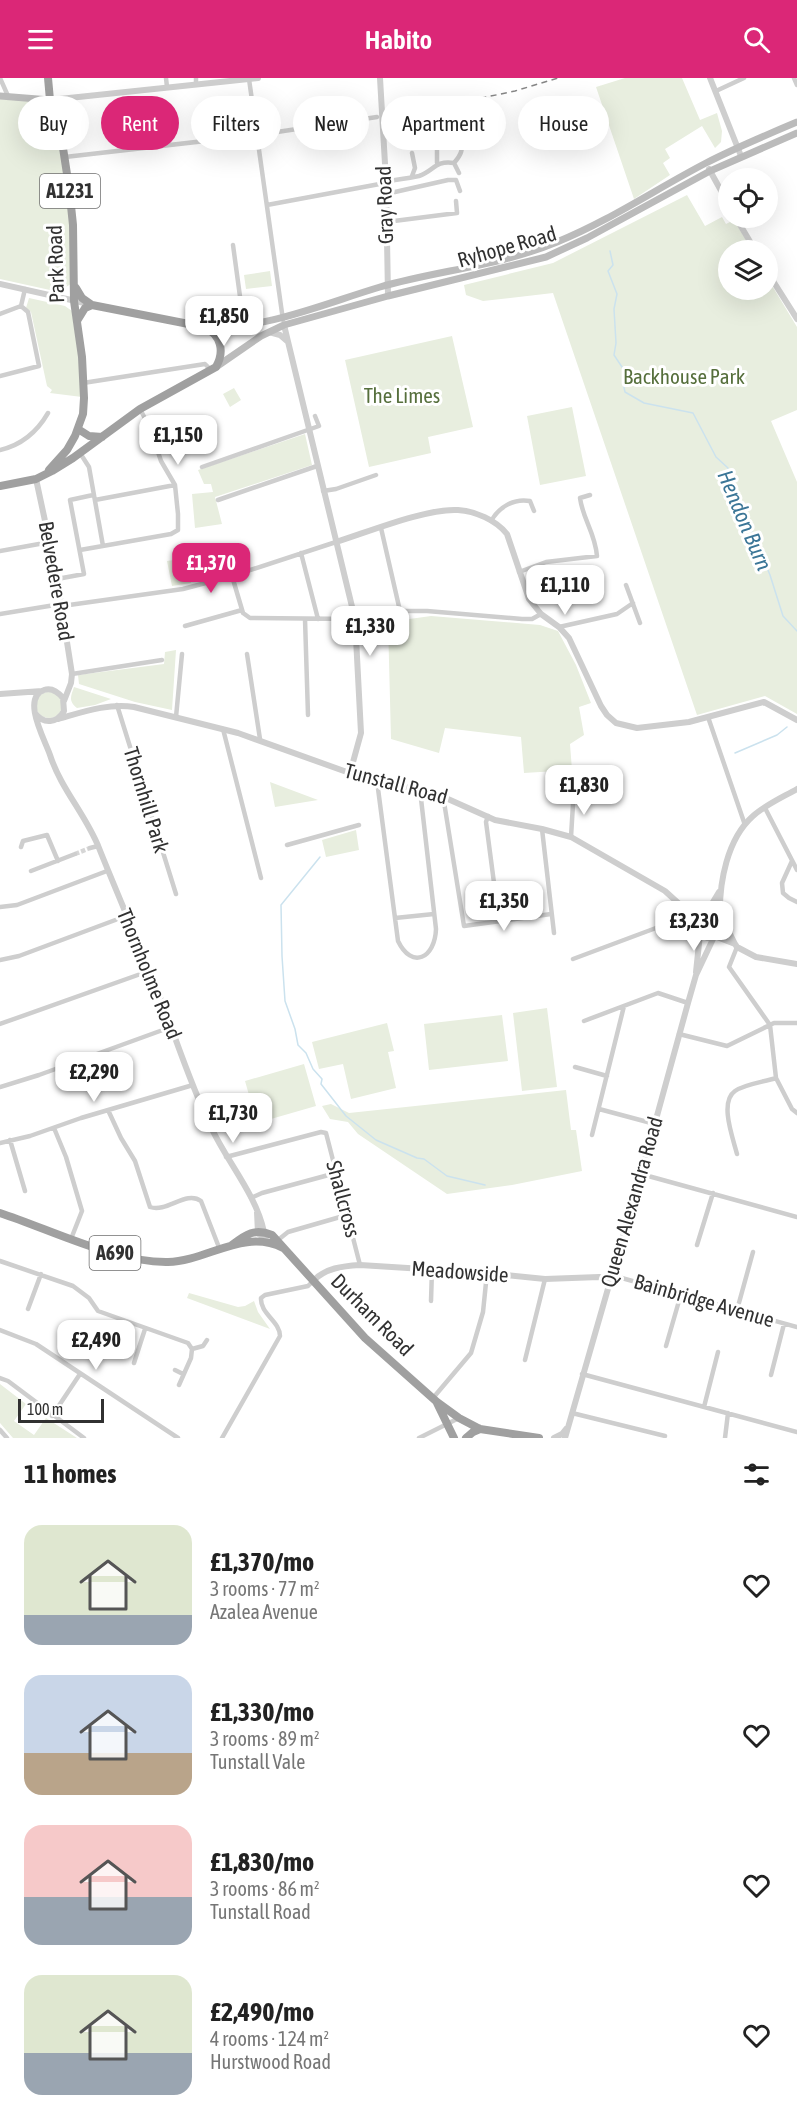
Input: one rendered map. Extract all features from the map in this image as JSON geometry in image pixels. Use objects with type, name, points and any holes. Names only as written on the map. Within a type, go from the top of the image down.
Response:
[{"type":"highway","name":"A1231","points":[[48,78],[50,96]]},
{"type":"highway","name":"Park Road","points":[[40,477],[68,450],[78,429],[84,406],[82,357],[75,301],[73,225],[64,150]]},
{"type":"highway","points":[[0,486],[40,477],[80,453],[140,409],[213,369],[221,356],[220,343],[215,335],[204,327],[88,307],[74,283]]},
{"type":"highway","name":"Park Road","points":[[77,321],[88,307]]},
{"type":"highway","points":[[78,429],[89,436],[102,437]]},
{"type":"highway","name":"Durham Road","points":[[0,1213],[71,1239],[131,1257],[158,1262],[185,1261],[232,1245],[252,1241],[268,1242],[285,1249]]},
{"type":"highway","name":"Durham Road","points":[[232,1245],[249,1233],[261,1232],[278,1240],[365,1338],[435,1400],[459,1418],[480,1429],[539,1438]]},
{"type":"highway","name":"Durham Road","points":[[435,1400],[454,1438]]},
{"type":"highway","points":[[466,1438],[480,1429]]},
{"type":"main road","name":"Ryhope Road","points":[[204,327],[244,326],[283,317],[388,285],[502,260],[549,245],[583,230],[704,164],[797,122]]},
{"type":"main road","name":"Ryhope Road","points":[[213,369],[246,346],[284,325],[388,296],[546,257],[587,238],[710,171],[797,133]]},
{"type":"street","points":[[0,78],[4,96]]},
{"type":"street","points":[[166,78],[167,87]]},
{"type":"street","points":[[86,96],[167,87],[196,81],[258,78]]},
{"type":"street","name":"Gray Road","points":[[380,78],[386,182],[388,296]]},
{"type":"street","points":[[710,78],[741,156]]},
{"type":"street","points":[[716,91],[744,78]]},
{"type":"street","points":[[249,79],[251,96]]},
{"type":"street","points":[[281,131],[377,117]]},
{"type":"street","points":[[65,157],[191,143]]},
{"type":"street","points":[[259,150],[284,325],[355,619],[361,733],[350,773]]},
{"type":"street","points":[[437,150],[437,163]]},
{"type":"street","points":[[267,205],[421,176],[437,163],[454,163],[462,150]]},
{"type":"street","points":[[412,153],[415,168],[412,176]]},
{"type":"street","points":[[454,163],[459,173]]},
{"type":"street","points":[[704,164],[718,185]]},
{"type":"street","points":[[386,194],[448,180],[456,180],[460,191]]},
{"type":"street","points":[[386,222],[457,213],[456,201]]},
{"type":"street","points":[[233,245],[244,326]]},
{"type":"street","points":[[0,284],[60,297],[88,307]]},
{"type":"street","points":[[21,306],[25,289]]},
{"type":"street","points":[[778,289],[797,319]]},
{"type":"street","name":"Park Road","points":[[60,297],[71,306],[77,321]]},
{"type":"street","points":[[0,314],[21,306]]},
{"type":"street","points":[[0,376],[39,366],[28,312],[21,306]]},
{"type":"street","points":[[269,332],[280,335],[288,341]]},
{"type":"street","points":[[83,383],[205,364],[213,369]]},
{"type":"street","points":[[80,550],[171,534],[178,530],[175,485],[161,461],[150,428],[140,409]]},
{"type":"street","points":[[0,450],[26,439],[42,423],[48,413]]},
{"type":"street","points":[[202,467],[319,426],[315,416]]},
{"type":"street","points":[[80,453],[89,467],[103,546]]},
{"type":"street","points":[[218,500],[317,466]]},
{"type":"street","points":[[323,491],[336,489],[376,475]]},
{"type":"street","name":"Belvedere Road","points":[[40,477],[72,674],[65,703]]},
{"type":"street","points":[[57,579],[84,574],[70,500],[175,485]]},
{"type":"street","points":[[519,572],[546,562],[597,556],[593,534],[582,510],[580,498],[590,495]]},
{"type":"street","points":[[490,521],[502,507],[517,501],[530,501],[534,511]]},
{"type":"street","points":[[0,615],[183,589],[232,576],[381,528],[447,510],[466,511],[490,521],[507,534],[529,599],[541,614],[559,627],[572,642],[604,711],[616,723],[637,728],[708,717],[764,702],[797,720]]},
{"type":"street","points":[[381,528],[400,611]]},
{"type":"street","points":[[0,551],[50,542]]},
{"type":"street","points":[[301,554],[318,619]]},
{"type":"street","points":[[232,576],[242,610],[245,616],[250,618],[355,619],[400,611],[427,611],[522,620],[532,619],[541,614]]},
{"type":"street","points":[[626,585],[640,623]]},
{"type":"street","points":[[559,627],[617,614],[633,603]]},
{"type":"street","points":[[185,626],[242,610]]},
{"type":"street","points":[[305,619],[308,715]]},
{"type":"street","points":[[176,717],[182,654]]},
{"type":"street","points":[[247,654],[260,739]]},
{"type":"street","points":[[72,674],[162,660]]},
{"type":"street","points":[[0,694],[64,689],[71,683]]},
{"type":"street","points":[[44,739],[46,727],[62,715],[65,703],[55,690]]},
{"type":"street","points":[[34,711],[35,698],[43,691]]},
{"type":"street","points":[[13,693],[24,696],[41,720],[55,720]]},
{"type":"street","name":"Tunstall Road","points":[[65,703],[87,711]]},
{"type":"street","name":"Tunstall Road","points":[[55,720],[117,705],[134,707],[260,739],[350,773],[446,797],[511,824],[571,837],[665,891],[687,911],[689,917],[697,924]]},
{"type":"street","name":"Thornhill Park","points":[[117,705],[176,894]]},
{"type":"street","name":"Thornholme Road","points":[[34,711],[61,783],[98,846],[210,1127],[251,1197],[261,1232]]},
{"type":"street","points":[[708,717],[745,825]]},
{"type":"street","points":[[224,729],[261,879]]},
{"type":"street","points":[[377,781],[398,941],[403,952],[418,958],[427,955],[435,941],[420,790]]},
{"type":"street","name":"Queen Alexandra Road","points":[[696,975],[700,934],[697,924],[720,890],[732,847],[754,815],[797,789]]},
{"type":"street","points":[[446,797],[444,802],[464,926],[551,914]]},
{"type":"street","points":[[571,800],[573,804],[571,837]]},
{"type":"street","points":[[765,808],[797,870]]},
{"type":"street","points":[[488,816],[486,822],[499,921]]},
{"type":"street","points":[[288,845],[359,825]]},
{"type":"street","points":[[542,829],[554,933]]},
{"type":"street","points":[[21,848],[23,841],[47,835],[58,861]]},
{"type":"street","points":[[90,848],[98,846]]},
{"type":"street","points":[[31,871],[75,855]]},
{"type":"street","points":[[792,861],[782,883],[783,893],[797,902]]},
{"type":"street","points":[[0,907],[17,904],[107,872]]},
{"type":"street","name":"Queen Alexandra Road","points":[[565,1438],[696,975],[715,938],[724,928],[721,917],[720,890]]},
{"type":"street","points":[[573,959],[680,919],[687,911],[711,912],[721,917],[736,945],[729,967],[770,1025],[776,1078],[792,1109],[797,1113]]},
{"type":"street","points":[[395,918],[434,914]]},
{"type":"street","points":[[0,960],[19,956],[126,916]]},
{"type":"street","points":[[700,934],[736,945],[768,961],[797,964]]},
{"type":"street","points":[[0,1023],[149,971]]},
{"type":"street","points":[[584,1021],[658,993],[688,1002]]},
{"type":"street","points":[[592,1135],[624,1006]]},
{"type":"street","points":[[679,1034],[727,1046],[774,1023],[797,1023]]},
{"type":"street","points":[[0,1087],[171,1028]]},
{"type":"street","points":[[575,1066],[607,1076]]},
{"type":"street","points":[[737,1154],[727,1112],[729,1097],[736,1090],[776,1078]]},
{"type":"street","points":[[0,1143],[193,1085]]},
{"type":"street","points":[[599,1109],[655,1124]]},
{"type":"street","points":[[108,1110],[135,1161],[150,1207],[157,1209],[197,1198],[201,1201],[220,1250]]},
{"type":"street","points":[[54,1128],[66,1157],[82,1211],[71,1239]]},
{"type":"street","name":"Shallcross","points":[[226,1157],[321,1132],[326,1133],[360,1265]]},
{"type":"street","points":[[10,1140],[24,1191]]},
{"type":"street","points":[[251,1197],[336,1173]]},
{"type":"street","points":[[641,1174],[797,1217]]},
{"type":"street","points":[[697,1245],[713,1193]]},
{"type":"street","points":[[278,1240],[288,1232],[347,1215]]},
{"type":"street","points":[[261,1232],[261,1238],[268,1242]]},
{"type":"street","points":[[736,1310],[753,1252]]},
{"type":"street","points":[[0,1261],[73,1286],[88,1298],[98,1311],[188,1343],[192,1349],[191,1358],[179,1385]]},
{"type":"street","name":"Meadowside","points":[[313,1281],[325,1271],[360,1265],[545,1279],[611,1277]]},
{"type":"street","points":[[431,1301],[432,1270]]},
{"type":"street","points":[[435,1400],[471,1353],[483,1312],[487,1273]]},
{"type":"street","points":[[28,1309],[41,1274]]},
{"type":"street","name":"Bainbridge Avenue","points":[[611,1277],[681,1294],[797,1328]]},
{"type":"street","points":[[525,1360],[545,1279]]},
{"type":"street","points":[[222,1438],[280,1336],[279,1329],[264,1311],[261,1298],[265,1295],[308,1286],[313,1281]]},
{"type":"street","points":[[666,1346],[681,1294]]},
{"type":"street","points":[[771,1375],[784,1324]]},
{"type":"street","points":[[134,1363],[146,1329]]},
{"type":"street","points":[[0,1330],[36,1344],[178,1438]]},
{"type":"street","points":[[192,1349],[203,1346],[207,1340]]},
{"type":"street","points":[[704,1407],[718,1352]]},
{"type":"street","points":[[175,1370],[183,1374]]},
{"type":"street","points":[[52,1416],[80,1374]]},
{"type":"street","points":[[582,1374],[797,1432]]},
{"type":"street","points":[[0,1378],[8,1381],[84,1438]]},
{"type":"street","points":[[571,1413],[665,1436]]},
{"type":"street","points":[[725,1438],[728,1413]]},
{"type":"street","points":[[419,1438],[459,1418]]},
{"type":"street","points":[[554,1438],[566,1429]]},
{"type":"street","points":[[0,1430],[7,1438]]},
{"type":"green space","points":[[625,78],[682,78],[700,120],[717,113],[722,131],[721,142],[715,148],[702,126],[665,149],[670,158],[663,163],[670,175],[634,199],[609,125],[609,96],[599,96],[596,87]]},
{"type":"green space","points":[[0,99],[18,100],[18,150],[62,150],[67,190],[72,283],[59,292],[0,279]]},
{"type":"green space","name":"Backhouse Park","points":[[687,195],[705,226],[718,219],[718,228],[739,228],[746,240],[718,240],[718,300],[778,300],[778,296],[797,327],[797,410],[771,421],[797,482],[797,714],[765,696],[697,715],[553,293],[483,301],[466,295],[464,285],[553,263]]},
{"type":"green space","points":[[270,271],[272,286],[246,289],[244,275]]},
{"type":"green space","points":[[29,298],[65,306],[72,311],[82,397],[50,393],[52,390],[47,386],[31,312],[26,308]]},
{"type":"green space","name":"The Limes","points":[[452,336],[473,427],[428,437],[431,453],[369,467],[345,360]]},
{"type":"green space","points":[[234,388],[241,400],[230,407],[223,394]]},
{"type":"green space","points":[[572,407],[586,476],[540,485],[527,416]]},
{"type":"green space","points":[[305,434],[312,465],[215,497],[222,524],[195,528],[192,494],[213,492],[211,484],[204,484],[198,470]]},
{"type":"green space","points":[[187,558],[191,583],[172,586],[167,561]]},
{"type":"green space","points":[[431,616],[540,625],[558,631],[576,665],[591,703],[579,707],[584,735],[570,744],[572,770],[524,773],[521,737],[445,728],[439,753],[391,739],[388,622]]},
{"type":"green space","points":[[176,650],[172,710],[135,702],[79,684],[78,675],[164,664],[165,652]]},
{"type":"green space","points":[[74,687],[111,699],[77,708],[71,701]]},
{"type":"green space","points":[[49,692],[58,696],[62,705],[58,714],[49,718],[40,714],[36,705],[40,696]]},
{"type":"green space","points":[[270,782],[318,800],[275,807]]},
{"type":"green space","points":[[356,830],[359,850],[326,857],[322,840]]},
{"type":"green space","points":[[547,1008],[557,1087],[522,1091],[513,1013]]},
{"type":"green space","points":[[502,1015],[508,1061],[429,1070],[424,1024]]},
{"type":"green space","points":[[387,1023],[394,1051],[388,1052],[396,1088],[351,1099],[343,1064],[319,1069],[312,1042]]},
{"type":"green space","points":[[304,1064],[316,1106],[257,1123],[245,1081]]},
{"type":"green space","points":[[566,1090],[571,1130],[576,1130],[582,1171],[512,1185],[447,1194],[358,1134],[348,1122],[330,1119],[322,1106],[331,1104],[349,1113]]},
{"type":"green space","points":[[189,1293],[238,1307],[254,1301],[258,1312],[270,1329],[187,1298]]},
{"type":"green space","points":[[0,1384],[26,1404],[14,1421],[34,1435],[46,1418],[77,1438],[13,1438],[0,1423]]},
{"type":"waterway","name":"Hendon Burn","points":[[610,251],[613,265],[608,271],[617,294],[614,309],[616,343],[614,355],[624,370],[625,392],[644,403],[693,413],[716,457],[728,468],[729,477],[770,575],[783,616],[797,631]]},
{"type":"waterway","points":[[735,753],[777,735],[787,727]]},
{"type":"waterway","name":"Hendon Burn","points":[[320,857],[281,905],[285,1001],[298,1045],[306,1053],[313,1069],[322,1079],[321,1084],[346,1116],[376,1140],[424,1159],[447,1176],[485,1185]]},
{"type":"tunnel","points":[[75,854],[90,848]]},
{"type":"railway","points":[[491,96],[558,78]]}]
